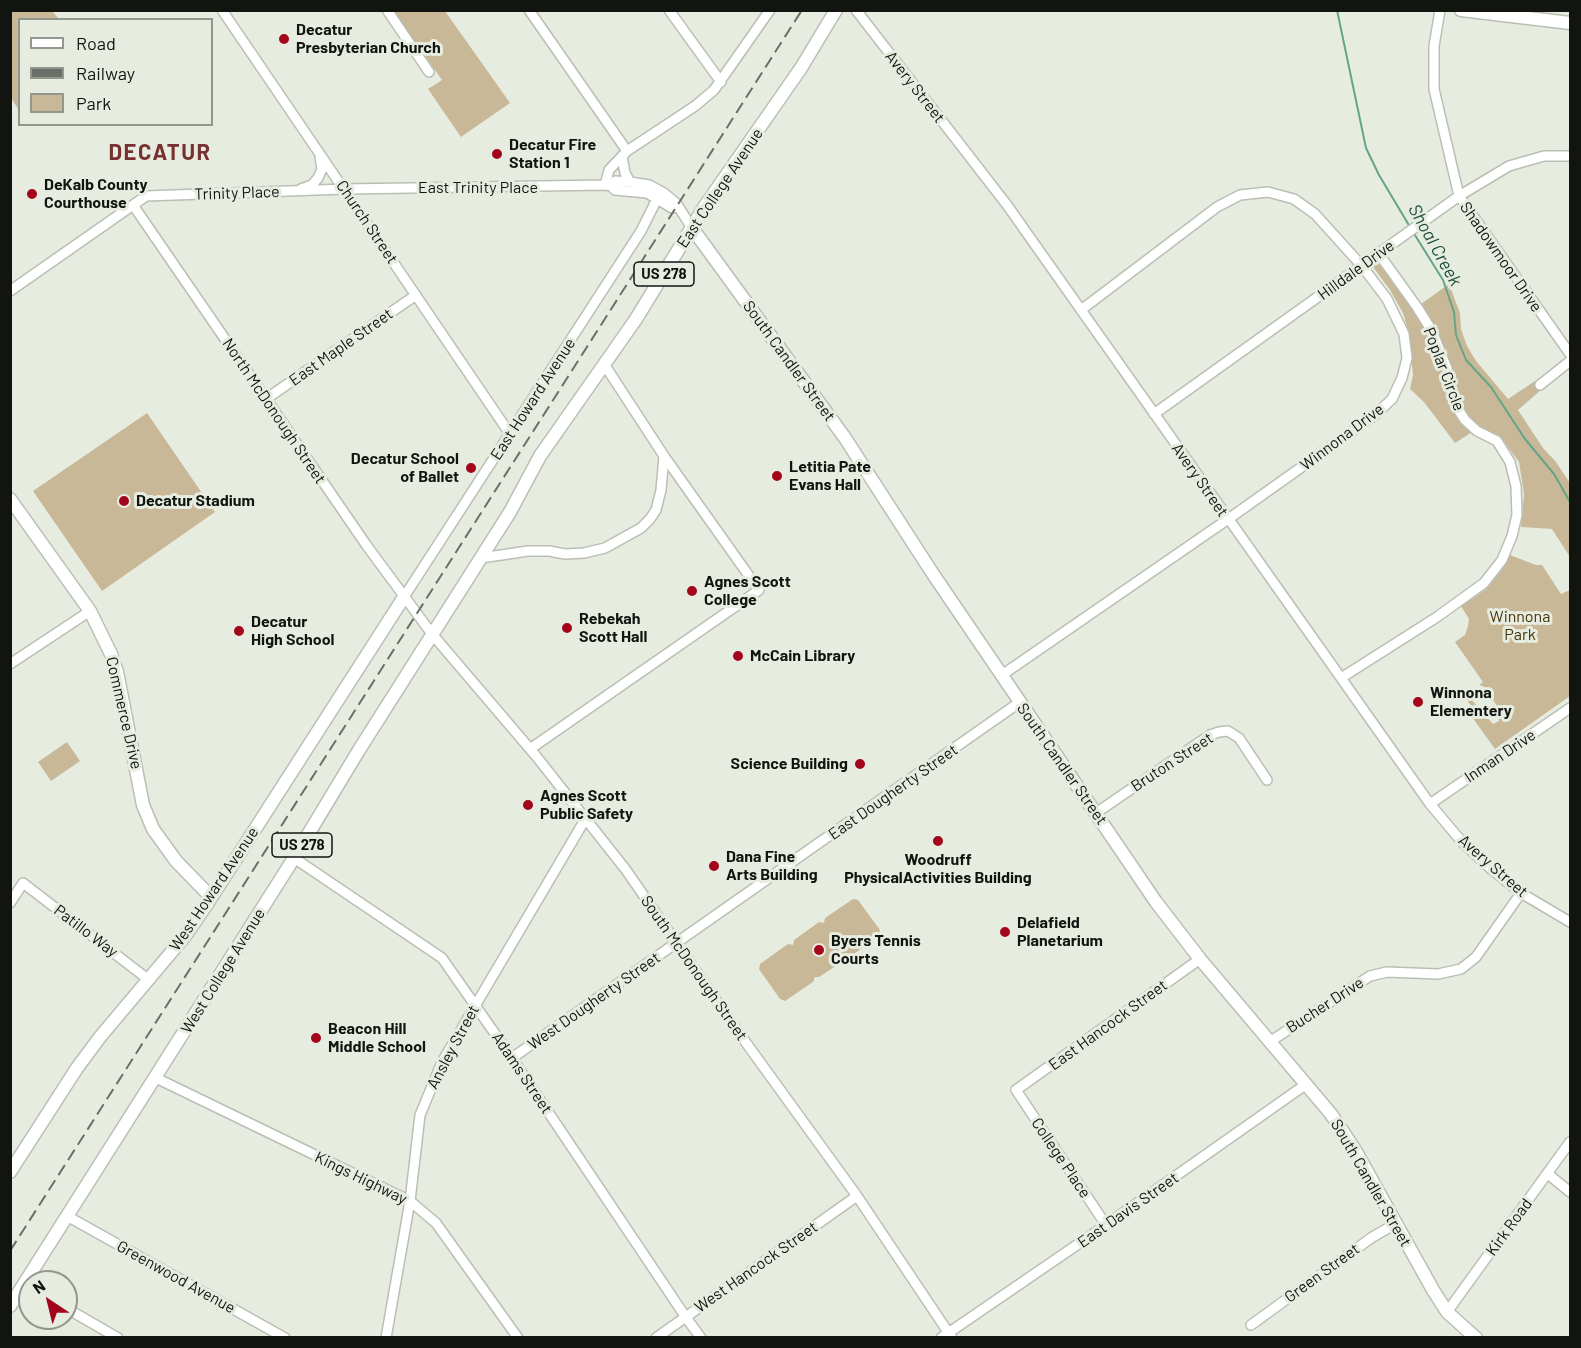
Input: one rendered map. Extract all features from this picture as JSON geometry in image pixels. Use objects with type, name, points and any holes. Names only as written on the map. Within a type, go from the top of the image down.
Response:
[{"type":"main road","name":"East College Avenue","points":[[432,634],[510,512],[544,465],[584,394],[636,319],[692,228],[801,68],[836,10]]},
{"type":"main road","points":[[1461,10],[1570,23]]},
{"type":"main road","name":"South Candler Street","points":[[692,228],[845,438],[1156,902],[1200,959],[1331,1114],[1355,1150],[1447,1312],[1476,1338]]},
{"type":"main road","name":"Commerce Drive","points":[[10,499],[100,628],[117,672],[143,805],[153,829],[176,861],[211,897]]},
{"type":"main road","name":"West Howard Avenue","points":[[10,1172],[77,1068],[184,936],[211,897],[404,597]]},
{"type":"main road","name":"West College Avenue","points":[[36,1270],[432,634]]},
{"type":"street","name":"Church Street","points":[[222,10],[510,434]]},
{"type":"street","points":[[387,10],[429,72]]},
{"type":"street","points":[[529,10],[624,154],[625,173],[630,182]]},
{"type":"street","points":[[669,10],[722,82]]},
{"type":"street","points":[[608,185],[609,170],[624,154],[695,106],[722,82],[770,10]]},
{"type":"street","name":"Avery Street","points":[[856,10],[1007,205],[1430,804],[1462,842],[1521,893],[1570,922]]},
{"type":"street","name":"Shadowmoor Drive","points":[[1440,10],[1434,46],[1434,89],[1459,196],[1570,354]]},
{"type":"street","points":[[294,191],[312,185],[318,178],[322,169],[319,152]]},
{"type":"street","name":"Hilldale Drive","points":[[1154,414],[1459,196],[1509,166],[1544,156],[1570,156]]},
{"type":"street","name":"East Trinity Place","points":[[345,189],[608,185],[615,181],[649,185],[664,193],[676,203],[677,207]]},
{"type":"street","name":"East Trinity Place","points":[[608,185],[615,190],[647,193],[657,199]]},
{"type":"street","name":"Trinity Place","points":[[10,291],[146,196],[345,189]]},
{"type":"street","name":"Winnona Drive","points":[[1002,675],[1375,415],[1392,399],[1402,378],[1407,358],[1404,334],[1387,299],[1362,266],[1315,214],[1294,200],[1268,192],[1240,195],[1217,207],[1081,310]]},
{"type":"street","points":[[657,199],[672,208],[677,207]]},
{"type":"street","name":"East Howard Avenue","points":[[404,597],[641,231],[657,199]]},
{"type":"street","name":"North McDonough Street","points":[[133,205],[367,546],[417,614]]},
{"type":"street","name":"South Candler Street","points":[[677,207],[692,228]]},
{"type":"street","name":"Poplar Circle","points":[[1341,678],[1437,617],[1484,583],[1502,560],[1512,536],[1517,515],[1516,486],[1510,462],[1497,441],[1477,431],[1465,420],[1456,406],[1447,369],[1431,331],[1418,307],[1379,254]]},
{"type":"street","name":"East Maple Street","points":[[266,399],[416,295]]},
{"type":"street","points":[[1539,385],[1570,361]]},
{"type":"street","points":[[530,749],[759,590],[664,456],[604,364]]},
{"type":"street","points":[[481,558],[528,551],[584,553],[605,548],[627,537],[650,519],[656,510],[661,490],[664,456]]},
{"type":"street","points":[[10,664],[90,611]]},
{"type":"street","name":"South McDonough Street","points":[[417,614],[530,749],[626,870],[857,1196],[947,1336]]},
{"type":"street","name":"East Dougherty Street","points":[[677,944],[1020,702]]},
{"type":"street","name":"Inman Drive","points":[[1430,804],[1570,708]]},
{"type":"street","name":"Bruton Street","points":[[1096,813],[1210,735],[1219,732],[1228,731],[1239,738],[1267,780]]},
{"type":"street","name":"Ansley Street","points":[[386,1338],[410,1201],[420,1114],[442,1062],[586,818]]},
{"type":"street","name":"Adams Street","points":[[294,858],[442,958],[701,1338]]},
{"type":"street","name":"Patillo Way","points":[[10,903],[22,883],[149,980]]},
{"type":"street","name":"Bucher Drive","points":[[1271,1041],[1370,976],[1387,972],[1438,974],[1461,969],[1476,957],[1521,893]]},
{"type":"street","name":"West Dougherty Street","points":[[512,1058],[677,944]]},
{"type":"street","name":"East Hancock Street","points":[[1016,1090],[1200,959]]},
{"type":"street","name":"Kings Highway","points":[[156,1078],[410,1201],[436,1223],[518,1338]]},
{"type":"street","name":"East Davis Street","points":[[947,1336],[1305,1085]]},
{"type":"street","name":"College Place","points":[[1016,1090],[1106,1225]]},
{"type":"street","name":"Kirk Road","points":[[1447,1312],[1570,1142]]},
{"type":"street","points":[[1548,1174],[1570,1192]]},
{"type":"street","name":"West Hancock Street","points":[[656,1338],[857,1196]]},
{"type":"street","name":"Greenwood Avenue","points":[[68,1216],[285,1338]]},
{"type":"street","name":"Green Street","points":[[1251,1325],[1371,1238],[1395,1224]]},
{"type":"street","points":[[78,1315],[118,1338]]},
{"type":"green space","points":[[10,11],[52,11],[58,18],[18,18],[18,108],[11,98]]},
{"type":"green space","points":[[393,11],[445,11],[510,103],[461,137],[428,89],[442,80]]},
{"type":"green space","points":[[1385,255],[1421,304],[1449,284],[1460,313],[1461,329],[1467,346],[1476,361],[1508,399],[1535,381],[1542,389],[1518,410],[1570,483],[1570,557],[1552,529],[1521,527],[1524,494],[1519,462],[1499,435],[1472,432],[1455,443],[1424,402],[1410,389],[1413,375],[1409,334],[1403,313],[1371,264]]},
{"type":"green space","name":"Decatur Stadium","points":[[147,413],[215,512],[102,591],[33,491]]},
{"type":"green space","name":"Winnona Park","points":[[1510,555],[1542,565],[1561,594],[1570,590],[1570,696],[1495,749],[1467,710],[1472,707],[1464,696],[1469,692],[1471,699],[1493,724],[1499,721],[1499,709],[1485,687],[1479,685],[1483,682],[1455,642],[1465,635],[1468,626],[1469,619],[1461,606],[1485,590],[1501,571]]},
{"type":"green space","points":[[67,742],[80,761],[51,781],[38,762]]},
{"type":"green space","name":"Byers Tennis Courts","points":[[853,899],[858,900],[880,930],[879,936],[851,956],[845,955],[845,960],[819,977],[815,977],[813,982],[785,1001],[780,999],[759,969],[760,964],[788,944],[793,945],[794,940],[819,922],[824,923],[825,918]]},
{"type":"waterway","name":"Shoal Creek","points":[[1337,10],[1366,148],[1410,227]]},
{"type":"waterway","name":"Shoal Creek","points":[[1413,232],[1443,280],[1454,312],[1456,335],[1466,360],[1491,387],[1525,439],[1554,474],[1570,502]]},
{"type":"railway","points":[[10,1251],[802,10]]},
{"type":"place","name":"Decatur Presbyterian Church","points":[[284,39]]},
{"type":"place","name":"Decatur Fire Station 1","points":[[497,154]]},
{"type":"place","name":"DeKalb County Courthouse","points":[[32,194]]},
{"type":"place","name":"Decatur School of Ballet","points":[[471,468]]},
{"type":"place","name":"Letitia Pate Evans Hall","points":[[777,476]]},
{"type":"place","name":"Decatur Stadium","points":[[124,501]]},
{"type":"place","name":"Agnes Scott College","points":[[692,591]]},
{"type":"place","name":"Rebekah Scott Hall","points":[[567,628]]},
{"type":"place","name":"Decatur High School","points":[[239,631]]},
{"type":"place","name":"McCain Library","points":[[738,656]]},
{"type":"place","name":"Winnona Elementery","points":[[1418,702]]},
{"type":"place","name":"Science Building","points":[[860,764]]},
{"type":"place","name":"Agnes Scott Public Safety","points":[[528,805]]},
{"type":"place","name":"Woodruff PhysicalActivities Building","points":[[938,841]]},
{"type":"place","name":"Dana Fine Arts Building","points":[[714,866]]},
{"type":"place","name":"Delafield Planetarium","points":[[1005,932]]},
{"type":"place","name":"Byers Tennis Courts","points":[[819,950]]},
{"type":"place","name":"Beacon Hill Middle School","points":[[316,1038]]},
{"type":"district","name":"DECATUR","points":[[160,153]]}]
